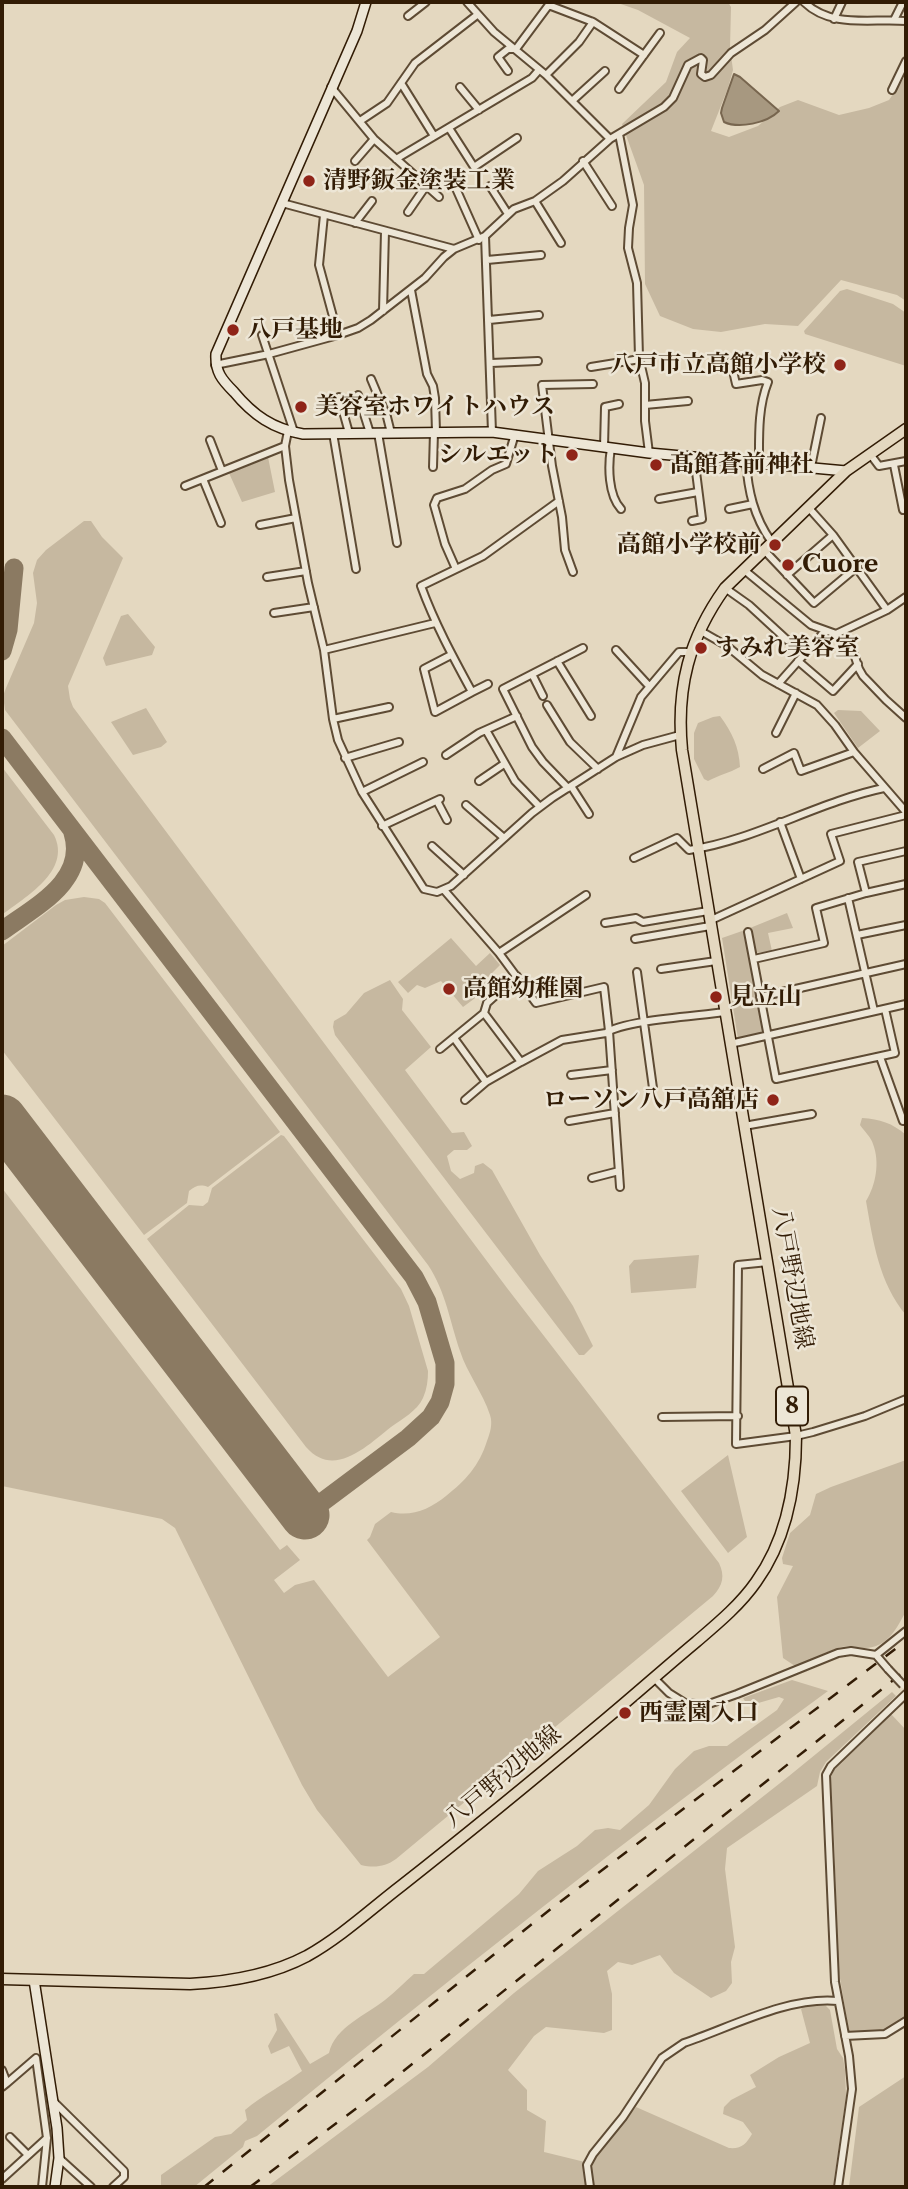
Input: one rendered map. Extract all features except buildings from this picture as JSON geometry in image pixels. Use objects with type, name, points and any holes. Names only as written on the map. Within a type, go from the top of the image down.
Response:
[{"type":"main road","name":"八戸野辺地線","points":[[2,1979],[215,1983],[269,1971],[307,1955],[344,1931],[485,1821],[654,1678],[726,1615],[755,1583],[775,1550],[794,1486],[796,1436],[697,849],[680,735],[683,682],[690,652],[699,630],[712,605],[725,588],[846,471],[906,429]]},
{"type":"street","points":[[366,2],[357,31],[216,354],[218,375],[258,417],[291,432],[492,432],[649,453],[846,471]]},
{"type":"street","points":[[408,16],[426,2]]},
{"type":"street","points":[[215,365],[269,354],[358,328],[411,290],[454,249],[482,238],[514,209],[535,201],[563,181],[610,139],[664,107],[673,98],[688,65],[701,58],[701,74],[705,78],[711,75],[731,53],[765,30],[796,2]]},
{"type":"street","points":[[804,2],[817,12],[834,19],[906,20]]},
{"type":"street","points":[[834,19],[842,2]]},
{"type":"street","points":[[894,20],[903,2]]},
{"type":"street","points":[[469,3],[477,15],[546,75],[610,139]]},
{"type":"street","points":[[516,49],[548,6],[551,6],[593,22],[644,55]]},
{"type":"street","points":[[360,121],[387,103],[415,62],[477,15]]},
{"type":"street","points":[[546,75],[579,42],[593,22]]},
{"type":"street","points":[[620,89],[660,33]]},
{"type":"street","points":[[508,71],[498,57],[508,49],[516,49]]},
{"type":"street","points":[[892,90],[906,61]]},
{"type":"street","points":[[396,159],[532,78],[539,70]]},
{"type":"street","points":[[572,102],[604,71]]},
{"type":"street","points":[[401,83],[434,136]]},
{"type":"street","points":[[331,87],[374,139],[439,197]]},
{"type":"street","points":[[460,87],[479,110]]},
{"type":"street","points":[[449,128],[474,167],[517,138]]},
{"type":"street","points":[[619,134],[633,205],[628,248],[637,283],[640,359],[645,383],[645,421],[649,453]]},
{"type":"street","points":[[355,161],[374,139]]},
{"type":"street","points":[[583,161],[612,206]]},
{"type":"street","points":[[454,184],[482,238],[487,260],[492,432]]},
{"type":"street","points":[[408,212],[426,186]]},
{"type":"street","points":[[490,186],[508,214]]},
{"type":"street","points":[[355,223],[372,201]]},
{"type":"street","points":[[535,201],[561,243]]},
{"type":"street","points":[[282,204],[454,249]]},
{"type":"street","points":[[324,215],[319,265],[338,335]]},
{"type":"street","points":[[383,311],[385,231]]},
{"type":"street","points":[[487,260],[541,255]]},
{"type":"street","points":[[411,290],[427,374],[433,386],[433,467]]},
{"type":"street","points":[[489,320],[539,315]]},
{"type":"street","points":[[262,335],[291,432],[285,446],[306,571],[324,650],[333,719],[345,758],[362,792],[424,889],[437,892],[444,890],[464,876],[540,807],[616,757],[643,745],[680,735]]},
{"type":"street","points":[[591,367],[640,359]]},
{"type":"street","points":[[491,363],[538,361]]},
{"type":"street","points":[[731,362],[736,384],[762,380],[768,382],[763,394],[759,462]]},
{"type":"street","points":[[371,379],[391,433]]},
{"type":"street","points":[[573,572],[565,550],[547,439],[542,384],[593,383]]},
{"type":"street","points":[[358,395],[374,433],[397,543]]},
{"type":"street","points":[[338,397],[349,433]]},
{"type":"street","points":[[645,405],[688,401]]},
{"type":"street","points":[[620,404],[605,407],[614,501],[621,509]]},
{"type":"street","points":[[811,467],[821,418]]},
{"type":"street","points":[[333,433],[356,569]]},
{"type":"street","points":[[456,569],[445,544],[434,505],[437,498],[465,489],[492,470],[506,464],[515,434]]},
{"type":"street","points":[[210,440],[222,471]]},
{"type":"street","points":[[185,486],[285,446]]},
{"type":"street","points":[[870,454],[879,466],[906,461]]},
{"type":"street","points":[[692,521],[702,519],[694,456]]},
{"type":"street","points":[[746,461],[753,504],[767,545],[787,575],[814,603],[857,566]]},
{"type":"street","points":[[894,464],[903,510]]},
{"type":"street","points":[[203,478],[221,523]]},
{"type":"street","points":[[659,499],[698,492]]},
{"type":"street","points":[[472,692],[435,623],[421,586],[483,556],[559,501]]},
{"type":"street","points":[[729,509],[753,504]]},
{"type":"street","points":[[808,507],[857,566],[887,610]]},
{"type":"street","points":[[260,525],[296,518]]},
{"type":"street","points":[[787,575],[833,535]]},
{"type":"street","points":[[743,568],[811,625],[836,634],[853,650],[863,676],[906,718]]},
{"type":"street","points":[[267,577],[306,571]]},
{"type":"street","points":[[725,588],[749,605],[787,640]]},
{"type":"street","points":[[836,634],[887,610],[906,597]]},
{"type":"street","points":[[274,613],[314,607]]},
{"type":"street","points":[[324,650],[435,623]]},
{"type":"street","points":[[635,939],[709,920],[802,879],[840,861],[831,834],[906,814],[817,705],[762,675],[727,646],[699,630]]},
{"type":"street","points":[[778,684],[825,631]]},
{"type":"street","points":[[583,648],[503,689],[532,747],[543,762],[570,787],[589,814]]},
{"type":"street","points":[[616,650],[649,687]]},
{"type":"street","points":[[616,757],[641,697],[680,652],[690,652]]},
{"type":"street","points":[[451,655],[424,669],[435,712],[488,684]]},
{"type":"street","points":[[557,661],[591,716]]},
{"type":"street","points":[[798,661],[833,691],[858,664]]},
{"type":"street","points":[[532,674],[543,696]]},
{"type":"street","points":[[776,733],[796,693]]},
{"type":"street","points":[[547,705],[570,742],[598,769]]},
{"type":"street","points":[[333,719],[389,707]]},
{"type":"street","points":[[446,755],[486,730],[517,716]]},
{"type":"street","points":[[486,730],[515,781],[540,807]]},
{"type":"street","points":[[345,758],[399,742]]},
{"type":"street","points":[[763,769],[794,753],[801,771],[854,752]]},
{"type":"street","points":[[362,792],[423,762]]},
{"type":"street","points":[[479,781],[504,764]]},
{"type":"street","points":[[634,858],[677,838],[689,850],[697,849],[884,788]]},
{"type":"street","points":[[382,826],[438,800],[447,820]]},
{"type":"street","points":[[466,805],[504,838]]},
{"type":"street","points":[[780,822],[802,879]]},
{"type":"street","points":[[432,846],[464,876]]},
{"type":"street","points":[[866,893],[858,862],[906,851]]},
{"type":"street","points":[[754,958],[824,943],[816,908],[906,884]]},
{"type":"street","points":[[444,890],[499,953],[536,1003],[604,987],[620,1187]]},
{"type":"street","points":[[499,953],[586,895]]},
{"type":"street","points":[[848,898],[874,1011]]},
{"type":"street","points":[[605,923],[636,918],[643,922],[709,920]]},
{"type":"street","points":[[857,935],[906,925]]},
{"type":"street","points":[[748,932],[776,1079],[895,1053],[886,1009]]},
{"type":"street","points":[[662,969],[716,961]]},
{"type":"street","points":[[760,997],[906,964]]},
{"type":"street","points":[[638,972],[653,1088]]},
{"type":"street","points":[[440,1049],[484,1013],[487,1003],[517,976]]},
{"type":"street","points":[[730,1044],[906,1004]]},
{"type":"street","points":[[465,1100],[486,1082],[562,1040],[643,1023],[725,1012]]},
{"type":"street","points":[[484,1013],[521,1062]]},
{"type":"street","points":[[454,1038],[486,1082]]},
{"type":"street","points":[[880,1057],[903,1121],[906,1119]]},
{"type":"street","points":[[571,1075],[612,1070]]},
{"type":"street","points":[[569,1121],[615,1113]]},
{"type":"street","points":[[744,1126],[812,1114]]},
{"type":"street","points":[[592,1178],[619,1171]]},
{"type":"street","points":[[768,1262],[738,1265],[736,1444],[796,1436],[865,1416],[906,1399]]},
{"type":"street","points":[[662,1417],[738,1416]]},
{"type":"street","points":[[876,1655],[906,1631]]},
{"type":"street","points":[[654,1678],[669,1693],[685,1703],[706,1705],[838,1653],[851,1651],[876,1655],[905,1686]]},
{"type":"street","points":[[838,2187],[852,2073],[835,1982],[826,1775],[831,1766],[906,1694]]},
{"type":"street","points":[[34,1980],[59,2158],[55,2187]]},
{"type":"street","points":[[590,2187],[587,2165],[593,2154],[623,2117],[662,2058],[674,2048],[782,2006],[811,2000],[838,2001]]},
{"type":"street","points":[[845,2036],[885,2034],[906,2021]]},
{"type":"street","points":[[4,2085],[36,2058],[47,2138],[42,2187]]},
{"type":"street","points":[[2,2070],[4,2085]]},
{"type":"street","points":[[53,2101],[124,2171],[124,2177],[113,2187]]},
{"type":"street","points":[[10,2137],[27,2155]]},
{"type":"street","points":[[2,2179],[47,2138]]},
{"type":"street","points":[[59,2158],[91,2187]]},
{"type":"shaded area","points":[[615,2],[728,2],[731,7],[730,48],[733,70],[711,131],[729,137],[758,126],[780,107],[798,100],[839,115],[869,108],[889,100],[906,75],[906,301],[897,295],[841,280],[798,326],[765,324],[721,332],[693,329],[660,316],[645,284],[644,185],[622,124],[666,82],[677,52],[690,38],[638,10]]},
{"type":"shaded area","points":[[734,74],[779,111],[753,124],[724,122],[722,108]]},
{"type":"shaded area","points":[[847,289],[893,304],[906,313],[906,366],[805,334],[804,331],[840,291]]},
{"type":"shaded area","points":[[268,457],[275,492],[242,502],[229,473]]},
{"type":"shaded area","points":[[84,521],[91,521],[102,537],[123,558],[68,686],[73,707],[507,1288],[719,1563],[722,1572],[721,1584],[713,1596],[396,1859],[375,1867],[361,1865],[317,1810],[302,1785],[175,1528],[162,1519],[2,1486],[2,1188],[280,1550],[287,1545],[300,1560],[274,1580],[284,1593],[295,1585],[314,1580],[388,1677],[440,1637],[367,1540],[375,1524],[391,1512],[413,1513],[427,1508],[460,1484],[480,1458],[491,1425],[487,1407],[463,1359],[443,1296],[428,1265],[5,710],[3,696],[34,623],[37,603],[33,573],[37,560]]},
{"type":"shaded area","points":[[128,614],[155,647],[152,655],[106,666],[103,658],[121,616]]},
{"type":"shaded area","points":[[146,708],[167,742],[161,747],[133,755],[111,722]]},
{"type":"shaded area","points":[[838,710],[861,711],[880,731],[858,748],[834,713]]},
{"type":"shaded area","points":[[720,716],[734,740],[740,767],[708,781],[704,779],[694,759],[694,733],[698,723]]},
{"type":"shaded area","points":[[2,767],[54,835],[58,848],[57,860],[43,882],[2,915]]},
{"type":"shaded area","points":[[84,897],[99,899],[105,903],[280,1132],[208,1187],[191,1189],[187,1203],[144,1235],[2,1050],[2,946],[56,905],[65,900]]},
{"type":"shaded area","points":[[787,913],[793,928],[768,933],[772,951],[755,953],[750,928]]},
{"type":"shaded area","points":[[745,930],[763,1033],[738,1039],[722,938]]},
{"type":"shaded area","points":[[451,938],[476,966],[490,953],[500,965],[488,977],[486,990],[463,1007],[441,981],[425,988],[417,985],[408,993],[398,982]]},
{"type":"shaded area","points":[[390,980],[403,999],[402,1010],[431,1047],[405,1070],[452,1133],[464,1132],[472,1146],[467,1150],[454,1150],[447,1156],[451,1171],[460,1179],[474,1173],[475,1166],[483,1163],[492,1170],[540,1255],[573,1306],[593,1346],[584,1355],[579,1355],[335,1035],[334,1021],[346,1014],[364,993]]},
{"type":"shaded area","points":[[862,1118],[885,1122],[906,1135],[906,1315],[889,1289],[875,1246],[866,1201],[874,1181],[876,1158],[872,1141],[860,1125]]},
{"type":"shaded area","points":[[281,1135],[401,1289],[409,1306],[428,1371],[424,1395],[413,1411],[361,1450],[339,1460],[317,1456],[306,1447],[147,1239],[189,1205],[203,1206],[208,1202],[212,1188]]},
{"type":"shaded area","points":[[699,1255],[696,1288],[631,1293],[629,1266],[634,1260]]},
{"type":"shaded area","points":[[728,1455],[747,1537],[728,1553],[681,1491]]},
{"type":"shaded area","points":[[906,1460],[906,1611],[903,1618],[890,1636],[879,1645],[863,1648],[841,1647],[795,1666],[783,1658],[777,1597],[793,1566],[783,1564],[782,1558],[790,1533],[810,1515],[816,1494]]},
{"type":"shaded area","points":[[792,1680],[828,1691],[540,1909],[257,2136],[245,2141],[243,2147],[194,2187],[161,2187],[161,2175],[215,2137],[231,2134],[247,2120],[245,2110],[302,2071],[289,2046],[271,2054],[268,2046],[277,2030],[274,2014],[277,2013],[310,2064],[329,2053],[332,2044],[352,2022],[385,2000],[414,1974],[424,1974],[519,1894],[538,1871],[577,1846],[595,1830],[620,1830],[649,1805],[675,1769],[694,1751],[709,1746],[727,1746],[777,1710],[784,1699],[779,1697],[748,1706],[743,1698]]},
{"type":"shaded area","points":[[892,1692],[896,1696],[826,1762],[820,1772],[817,1786],[727,1848],[725,1869],[735,1947],[731,1962],[732,1983],[726,1991],[711,1998],[674,1973],[660,1955],[632,1965],[618,1962],[607,1971],[612,1994],[612,2030],[604,2033],[546,2027],[534,2036],[508,2070],[527,2090],[527,2110],[546,2121],[544,2152],[589,2163],[636,2107],[729,2148],[737,2148],[746,2143],[752,2134],[743,2122],[723,2114],[724,2107],[731,2100],[756,2087],[750,2075],[779,2057],[810,2043],[801,2009],[805,2006],[826,2006],[830,2010],[837,2049],[843,2058],[845,2070],[846,2096],[833,2187],[267,2187],[428,2067],[514,1993]]},
{"type":"shaded area","points":[[891,1714],[906,1730],[906,2017],[883,2032],[849,2033],[838,1966],[830,1779],[836,1766]]},
{"type":"shaded area","points":[[906,2076],[906,2187],[849,2187],[859,2107]]},
{"type":"taxiway","points":[[2,651],[8,630],[14,568]]},
{"type":"taxiway","points":[[2,738],[414,1277],[427,1302],[445,1363],[445,1384],[440,1402],[431,1417],[408,1438],[305,1515]]},
{"type":"taxiway","points":[[2,931],[42,902],[66,879],[76,850],[73,833]]},
{"type":"runway","points":[[2,1119],[305,1515]]},
{"type":"railway","points":[[204,2187],[552,1908],[906,1641]]},
{"type":"railway","points":[[250,2187],[357,2108],[906,1670]]},
{"type":"place","name":"清野鈑金塗装工業","points":[[309,181]]},
{"type":"place","name":"八戸基地","points":[[233,330]]},
{"type":"place","name":"八戸市立高館小学校","points":[[840,365]]},
{"type":"place","name":"美容室ホワイトハウス","points":[[301,407]]},
{"type":"place","name":"シルエット","points":[[572,455]]},
{"type":"place","name":"髙館蒼前神社","points":[[656,465]]},
{"type":"place","name":"高館小学校前","points":[[775,545]]},
{"type":"place","name":"Cuore","points":[[788,565]]},
{"type":"place","name":"すみれ美容室","points":[[701,648]]},
{"type":"place","name":"高館幼稚園","points":[[449,989]]},
{"type":"place","name":"見立山","points":[[716,997]]},
{"type":"place","name":"ローソン八戸高舘店","points":[[773,1100]]},
{"type":"place","name":"西霊園入口","points":[[625,1713]]}]
